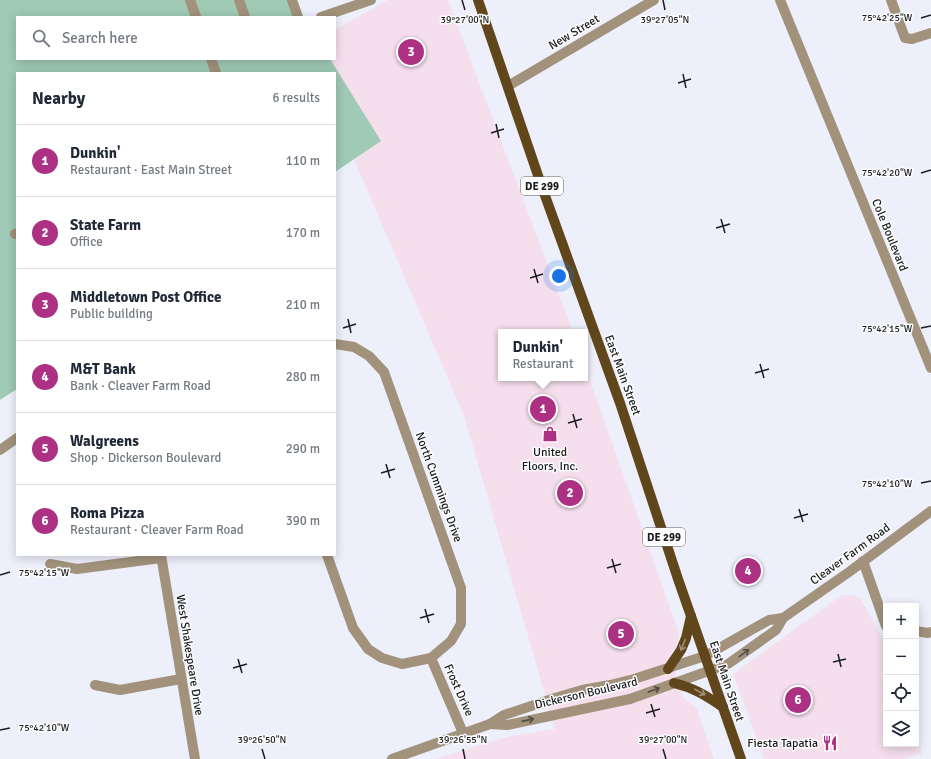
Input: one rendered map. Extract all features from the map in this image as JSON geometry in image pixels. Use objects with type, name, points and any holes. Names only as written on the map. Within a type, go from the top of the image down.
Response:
[{"type":"main road","name":"East Main Street","points":[[478,0],[620,403],[691,616],[741,759]]},
{"type":"main road","points":[[668,669],[681,650],[686,638],[691,616]]},
{"type":"main road","points":[[674,683],[691,688],[705,695],[722,707]]},
{"type":"street","points":[[190,0],[196,16]]},
{"type":"street","points":[[239,0],[245,16]]},
{"type":"street","points":[[292,0],[298,16]]},
{"type":"street","points":[[323,16],[353,3],[372,0]]},
{"type":"street","name":"New Street","points":[[508,86],[654,0]]},
{"type":"street","name":"Cole Boulevard","points":[[780,0],[931,368]]},
{"type":"street","points":[[891,0],[905,38],[912,39],[931,33]]},
{"type":"street","points":[[211,60],[216,72]]},
{"type":"street","name":"North Cummings Drive","points":[[336,344],[354,347],[368,356],[384,372],[461,588],[461,624],[451,641],[431,658]]},
{"type":"street","points":[[0,450],[16,439]]},
{"type":"street","name":"Cleaver Farm Road","points":[[710,671],[728,664],[776,630],[783,618],[931,511]]},
{"type":"street","points":[[50,564],[77,569],[161,556]]},
{"type":"street","name":"West Shakespeare Drive","points":[[161,556],[194,759]]},
{"type":"street","points":[[327,556],[353,628],[368,649],[382,658],[402,664],[431,658]]},
{"type":"street","points":[[862,561],[883,618]]},
{"type":"street","name":"Cleaver Farm Road","points":[[705,656],[769,620],[783,618]]},
{"type":"street","points":[[919,632],[930,635]]},
{"type":"street","name":"Dickerson Boulevard","points":[[392,759],[490,724],[504,715],[582,690],[610,685],[668,669],[705,656]]},
{"type":"street","name":"Frost Drive","points":[[431,658],[463,733]]},
{"type":"street","name":"Dickerson Boulevard","points":[[490,724],[507,725],[585,707],[630,699],[710,671]]},
{"type":"street","points":[[95,685],[120,690],[181,679]]},
{"type":"shaded area","points":[[388,0],[448,0],[572,329],[498,329],[498,381],[588,381],[588,375],[679,633],[677,645],[670,656],[683,697],[697,709],[714,759],[435,759],[510,736],[555,729],[464,416],[336,117],[336,72],[333,72],[313,60],[336,60],[336,29]]},
{"type":"shaded area","points":[[842,595],[853,595],[861,599],[883,639],[883,747],[919,747],[919,744],[922,753],[905,759],[764,759],[733,674]]},
{"type":"green space","points":[[0,0],[293,0],[302,16],[16,16],[16,60],[331,60],[381,141],[336,171],[336,72],[16,72],[16,390],[0,400]]},
{"type":"place","name":"Middletown Post Office","points":[[411,52]]},
{"type":"place","name":"Dunkin'","points":[[543,409]]},
{"type":"place","name":"United Floors, Inc.","points":[[550,434]]},
{"type":"place","name":"State Farm","points":[[570,493]]},
{"type":"place","name":"M&T Bank","points":[[748,571]]},
{"type":"place","name":"Walgreens","points":[[621,634]]},
{"type":"place","name":"Roma Pizza","points":[[798,700]]},
{"type":"place","name":"Fiesta Tapatia","points":[[830,743]]}]
